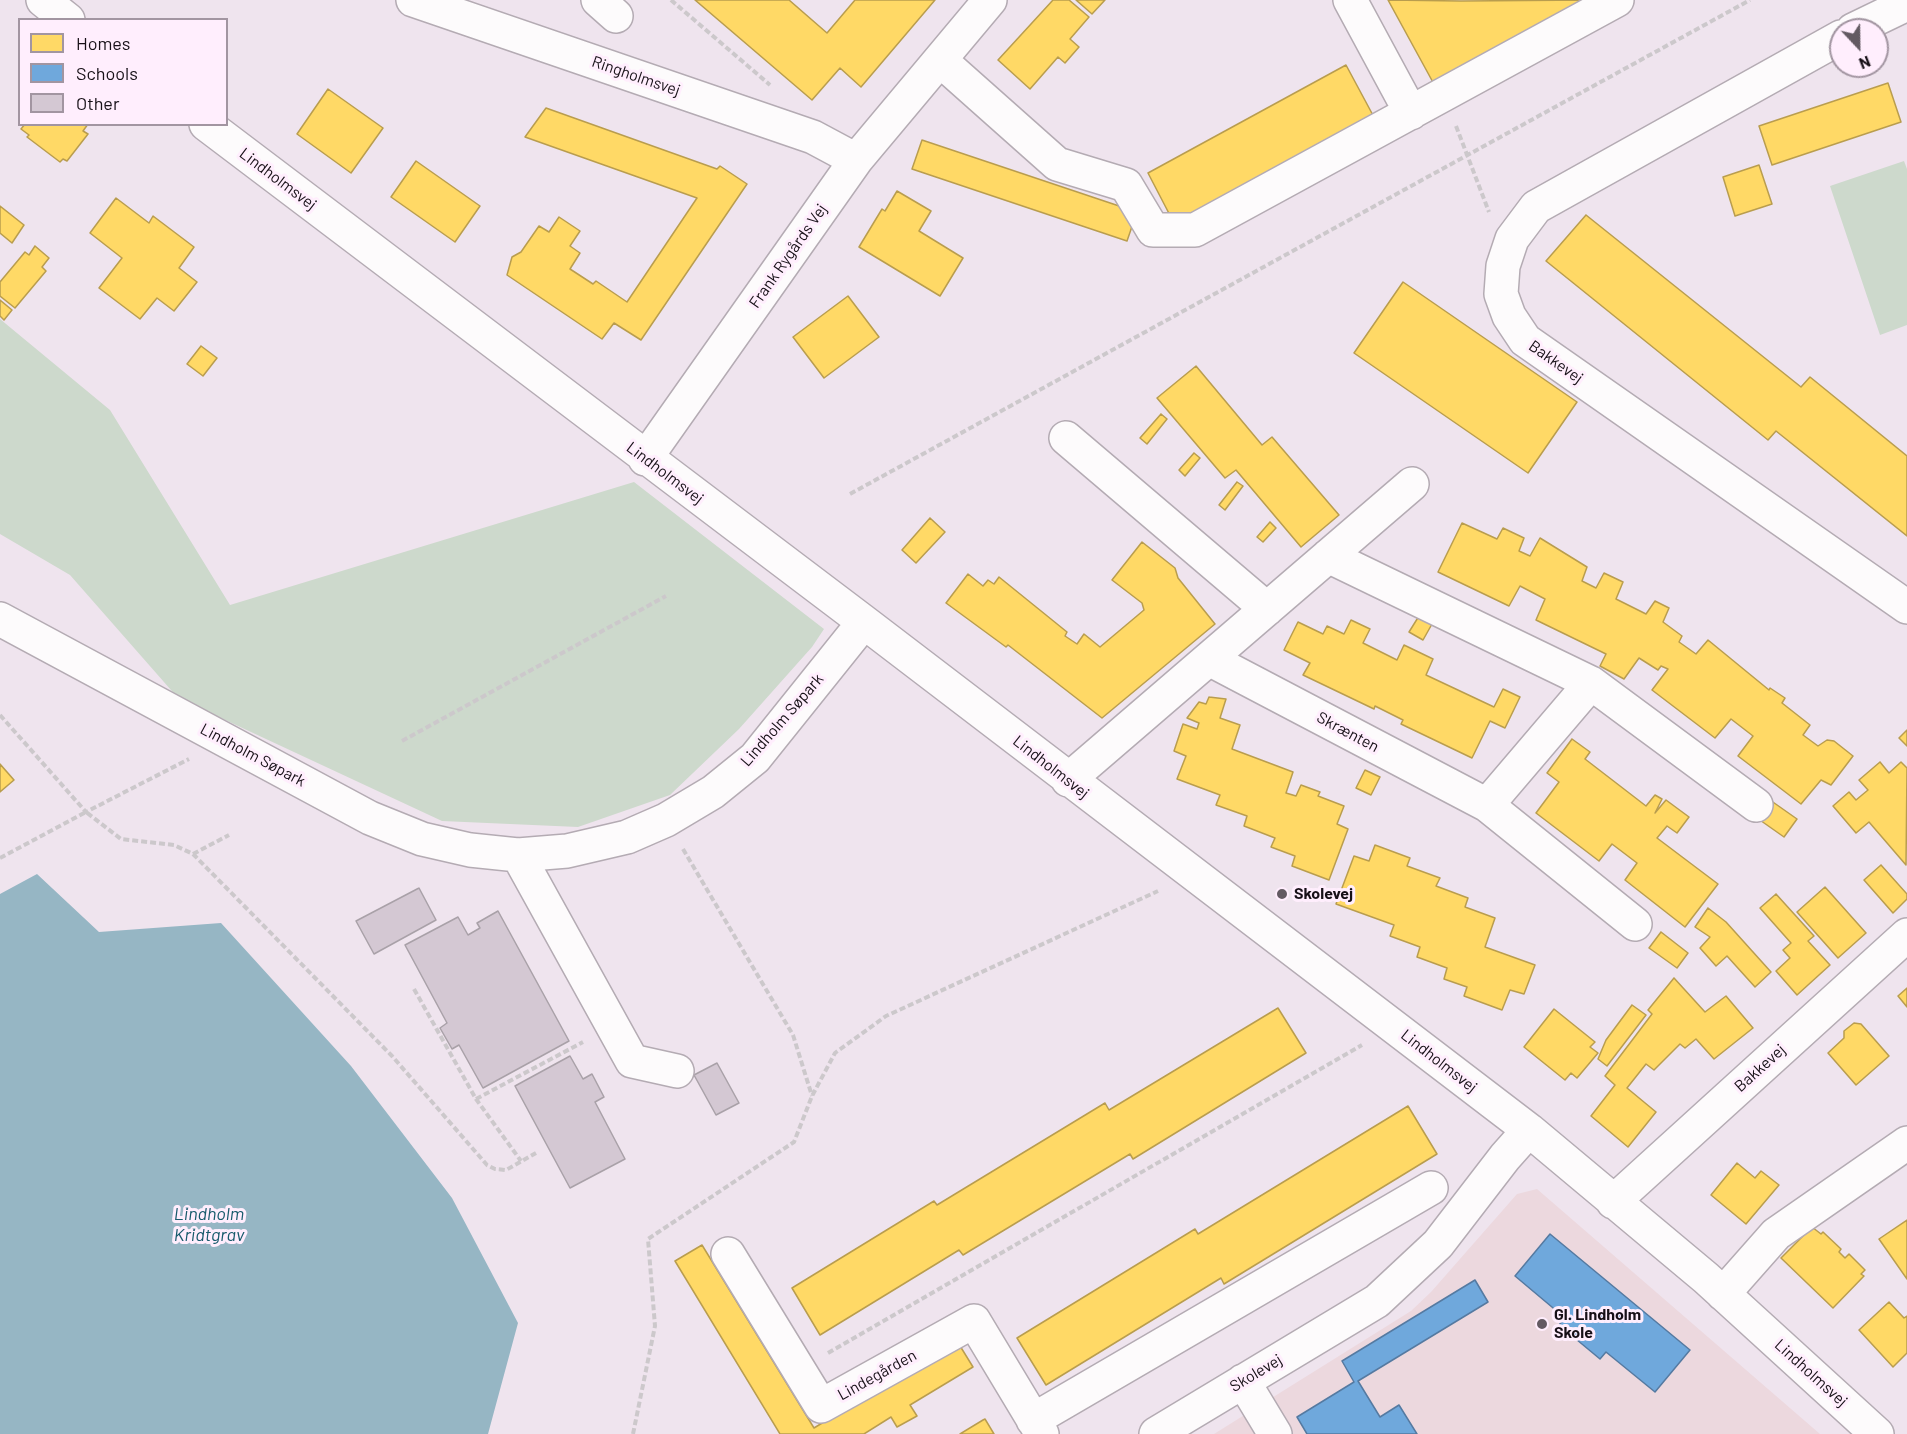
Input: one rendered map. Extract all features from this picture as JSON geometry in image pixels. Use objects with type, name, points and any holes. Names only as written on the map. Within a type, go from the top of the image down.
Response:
[{"type":"street","points":[[43,0],[66,18]]},
{"type":"street","name":"Frank Rygårds Vej","points":[[645,459],[856,160],[990,0]]},
{"type":"street","points":[[1350,0],[1412,113]]},
{"type":"street","points":[[940,60],[1057,164],[1126,185],[1153,230],[1195,230],[1617,0]]},
{"type":"street","name":"Ringholmsvej","points":[[433,3],[813,137],[856,160]]},
{"type":"street","points":[[1878,18],[1907,4]]},
{"type":"street","name":"Bakkevej","points":[[1829,44],[1536,207],[1512,239],[1503,266],[1501,294],[1509,316],[1525,340],[1907,607]]},
{"type":"street","name":"Lindholmsvej","points":[[209,126],[645,459],[864,622],[1529,1130],[1723,1294],[1877,1434]]},
{"type":"street","points":[[1066,438],[1267,609]]},
{"type":"street","points":[[1068,780],[1412,484]]},
{"type":"street","points":[[1328,556],[1591,683],[1756,805]]},
{"type":"street","name":"Lindholm Søpark","points":[[0,619],[370,818],[422,839],[470,850],[518,855],[567,851],[627,837],[666,820],[713,792],[755,758],[864,622]]},
{"type":"street","name":"Skrænten","points":[[1209,659],[1486,805],[1635,924]]},
{"type":"street","points":[[1486,805],[1591,683]]},
{"type":"street","points":[[518,855],[632,1061],[677,1071]]},
{"type":"street","name":"Bakkevej","points":[[1613,1202],[1907,935]]},
{"type":"street","name":"Skolevej","points":[[1156,1434],[1377,1301],[1438,1244],[1504,1157],[1529,1130]]},
{"type":"street","points":[[1723,1294],[1776,1234],[1907,1143]]},
{"type":"street","points":[[1037,1427],[1431,1188]]},
{"type":"street","name":"Lindegården","points":[[728,1254],[820,1406],[974,1321],[1037,1427]]},
{"type":"street","points":[[1243,1381],[1275,1434]]},
{"type":"path","points":[[671,0],[778,91]]},
{"type":"path","points":[[850,494],[1750,0]]},
{"type":"path","points":[[1444,95],[1494,223],[1512,239]]},
{"type":"path","points":[[402,741],[666,596]]},
{"type":"path","points":[[0,715],[86,812],[121,839],[174,846],[193,854],[392,1056],[487,1165],[495,1170],[506,1170],[536,1153]]},
{"type":"path","points":[[0,858],[226,740]]},
{"type":"path","points":[[666,820],[793,1035],[812,1096]]},
{"type":"path","points":[[193,854],[230,835]]},
{"type":"path","points":[[633,1434],[655,1326],[648,1239],[794,1142],[812,1096],[835,1053],[886,1016],[1193,875]]},
{"type":"path","points":[[414,989],[476,1099],[521,1161]]},
{"type":"path","points":[[799,1370],[1362,1045],[1383,1018]]},
{"type":"path","points":[[476,1099],[613,1026]]},
{"type":"shaded area","name":"Gl. Lindholm Skole","points":[[1537,1189],[1820,1434],[1214,1434],[1411,1311],[1431,1292],[1517,1194]]},
{"type":"green space","points":[[1904,161],[1907,169],[1907,325],[1880,335],[1830,186]]},
{"type":"green space","points":[[0,319],[110,410],[230,605],[634,482],[824,629],[812,647],[739,729],[670,795],[578,827],[442,821],[178,698],[70,575],[0,534]]},
{"type":"water","name":"Lindholm Kridtgrav","points":[[37,874],[99,932],[221,923],[351,1066],[452,1198],[518,1323],[488,1434],[0,1434],[0,894]]},
{"type":"building: Homes","points":[[695,0],[789,0],[827,33],[855,0],[935,0],[861,87],[840,68],[812,100]]},
{"type":"building: Homes","points":[[1053,0],[1069,0],[1089,17],[1070,39],[1079,47],[1065,63],[1058,57],[1030,89],[998,60]]},
{"type":"building: Homes","points":[[1076,0],[1105,0],[1092,14]]},
{"type":"building: Homes","points":[[1388,0],[1461,1],[1591,0],[1435,86]]},
{"type":"building: Homes","points":[[1346,65],[1375,119],[1175,225],[1148,173]]},
{"type":"building: Homes","points":[[1888,83],[1901,122],[1772,165],[1759,126]]},
{"type":"building: Homes","points":[[328,89],[383,128],[351,173],[297,134]]},
{"type":"building: Homes","points":[[546,108],[717,169],[720,166],[747,184],[641,340],[614,323],[602,339],[507,275],[512,257],[521,252],[539,226],[549,232],[559,217],[580,231],[570,246],[580,253],[570,269],[593,284],[596,281],[627,302],[697,198],[525,137]]},
{"type":"building: Homes","points":[[23,126],[87,126],[83,131],[88,134],[67,161],[63,159],[60,162],[27,137],[29,135],[21,129]]},
{"type":"building: Homes","points":[[922,140],[1137,212],[1127,241],[912,169]]},
{"type":"building: Homes","points":[[416,161],[480,206],[455,242],[391,197]]},
{"type":"building: Homes","points":[[1759,165],[1772,204],[1735,216],[1723,177]]},
{"type":"building: Homes","points":[[897,191],[931,211],[919,231],[963,258],[940,296],[859,247],[882,209],[885,211]]},
{"type":"building: Homes","points":[[116,198],[149,223],[153,216],[194,247],[179,268],[197,282],[174,311],[157,298],[140,319],[99,288],[122,258],[90,233]]},
{"type":"building: Homes","points":[[0,206],[24,225],[12,243],[0,233]]},
{"type":"building: Homes","points":[[1586,215],[1801,387],[1810,377],[1907,456],[1907,536],[1776,431],[1768,440],[1546,261]]},
{"type":"building: Homes","points":[[35,246],[49,258],[42,267],[46,271],[15,308],[0,296],[0,282],[25,252],[29,255]]},
{"type":"building: Homes","points":[[1403,282],[1577,402],[1528,473],[1354,353]]},
{"type":"building: Homes","points":[[848,296],[879,337],[824,378],[793,337]]},
{"type":"building: Homes","points":[[0,300],[12,310],[4,320],[0,316]]},
{"type":"building: Homes","points":[[201,346],[217,358],[203,376],[187,364]]},
{"type":"building: Homes","points":[[1196,366],[1262,445],[1272,437],[1339,515],[1301,547],[1236,470],[1225,478],[1157,398]]},
{"type":"building: Homes","points":[[1161,414],[1167,419],[1147,444],[1140,438]]},
{"type":"building: Homes","points":[[1194,453],[1200,458],[1185,476],[1179,470]]},
{"type":"building: Homes","points":[[1237,482],[1243,486],[1225,510],[1219,505]]},
{"type":"building: Homes","points":[[930,518],[945,532],[916,563],[902,550]]},
{"type":"building: Homes","points":[[1270,522],[1276,528],[1263,542],[1257,537]]},
{"type":"building: Homes","points":[[1462,523],[1497,539],[1503,528],[1524,538],[1519,551],[1530,556],[1540,538],[1587,567],[1582,581],[1596,588],[1604,573],[1623,582],[1616,599],[1646,614],[1655,601],[1669,608],[1663,622],[1682,636],[1679,642],[1696,654],[1708,640],[1769,690],[1770,688],[1785,698],[1782,703],[1810,725],[1803,735],[1818,746],[1827,740],[1834,741],[1853,756],[1831,785],[1821,780],[1801,804],[1738,756],[1753,736],[1731,719],[1715,738],[1652,690],[1668,669],[1661,666],[1658,670],[1639,658],[1624,679],[1600,666],[1606,654],[1536,620],[1545,599],[1520,586],[1509,606],[1438,572]]},
{"type":"building: Homes","points":[[1142,542],[1175,568],[1178,578],[1215,624],[1102,718],[1008,645],[1006,647],[946,603],[968,574],[983,586],[988,580],[994,584],[999,577],[1067,632],[1065,636],[1077,644],[1084,634],[1100,647],[1144,610],[1142,603],[1112,580]]},
{"type":"building: Homes","points":[[1419,616],[1432,624],[1423,640],[1409,632]]},
{"type":"building: Homes","points":[[1351,620],[1370,629],[1363,643],[1397,660],[1404,645],[1433,659],[1426,675],[1494,707],[1503,689],[1520,697],[1505,728],[1490,721],[1472,758],[1401,724],[1403,720],[1375,706],[1374,709],[1303,675],[1310,663],[1284,650],[1298,622],[1323,634],[1327,626],[1344,634]]},
{"type":"building: Homes","points":[[1209,697],[1226,699],[1220,718],[1240,725],[1232,749],[1293,772],[1286,793],[1296,796],[1301,785],[1320,792],[1318,796],[1344,806],[1337,824],[1348,829],[1329,880],[1292,866],[1295,856],[1271,847],[1275,838],[1244,826],[1247,816],[1216,805],[1220,795],[1177,779],[1186,756],[1174,751],[1183,724],[1197,729],[1199,723],[1187,718],[1199,702],[1206,704]]},
{"type":"building: Homes","points":[[1907,730],[1907,746],[1899,738]]},
{"type":"building: Homes","points":[[1572,739],[1590,752],[1585,759],[1646,806],[1655,795],[1662,799],[1655,813],[1666,800],[1689,817],[1677,833],[1667,826],[1657,838],[1718,884],[1685,927],[1625,880],[1637,863],[1612,844],[1599,861],[1536,813],[1559,782],[1547,773]]},
{"type":"building: Homes","points":[[1880,762],[1889,773],[1901,762],[1907,768],[1906,865],[1869,822],[1856,833],[1833,806],[1849,792],[1856,800],[1868,790],[1859,780]]},
{"type":"building: Homes","points":[[0,764],[14,780],[0,792]]},
{"type":"building: Homes","points":[[1365,770],[1380,777],[1371,795],[1356,788]]},
{"type":"building: Homes","points":[[1770,800],[1797,819],[1784,837],[1757,818]]},
{"type":"building: Homes","points":[[1375,845],[1410,858],[1407,866],[1440,878],[1436,886],[1468,898],[1465,907],[1495,918],[1485,947],[1535,965],[1524,994],[1510,990],[1502,1010],[1464,996],[1467,987],[1444,979],[1447,968],[1417,957],[1420,947],[1390,936],[1394,925],[1336,904],[1354,856],[1369,861]]},
{"type":"building: Homes","points":[[1881,865],[1907,894],[1907,899],[1893,913],[1864,880]]},
{"type":"building: Homes","points":[[1825,887],[1866,933],[1838,958],[1797,912]]},
{"type":"building: Homes","points":[[1776,894],[1814,936],[1808,941],[1830,965],[1797,995],[1776,971],[1790,958],[1783,950],[1791,943],[1760,908]]},
{"type":"building: Homes","points":[[1708,908],[1726,922],[1771,972],[1755,987],[1727,956],[1716,966],[1700,948],[1710,937],[1695,927]]},
{"type":"building: Homes","points":[[1661,932],[1688,953],[1677,968],[1649,948]]},
{"type":"building: Homes","points":[[1674,978],[1705,1012],[1726,996],[1753,1028],[1714,1059],[1696,1039],[1685,1048],[1680,1044],[1654,1070],[1646,1064],[1627,1088],[1656,1112],[1628,1147],[1591,1116],[1615,1085],[1605,1076],[1652,1014],[1648,1010]]},
{"type":"building: Homes","points":[[1907,988],[1907,1007],[1898,996]]},
{"type":"building: Homes","points":[[1632,1005],[1646,1015],[1607,1066],[1598,1059],[1606,1040]]},
{"type":"building: Homes","points":[[1278,1008],[1306,1053],[1133,1159],[1130,1154],[963,1255],[959,1250],[820,1335],[792,1288],[934,1201],[937,1205],[1105,1103],[1109,1110]]},
{"type":"building: Homes","points":[[1554,1009],[1595,1042],[1590,1047],[1598,1053],[1577,1078],[1571,1073],[1565,1080],[1524,1047]]},
{"type":"building: Homes","points":[[1854,1023],[1861,1024],[1889,1056],[1856,1085],[1828,1053],[1844,1038],[1844,1031]]},
{"type":"building: Homes","points":[[1408,1106],[1437,1154],[1224,1284],[1221,1278],[1046,1385],[1017,1338],[1195,1229],[1198,1234]]},
{"type":"building: Homes","points":[[1737,1163],[1755,1178],[1761,1171],[1779,1185],[1746,1224],[1711,1195]]},
{"type":"building: Homes","points":[[1907,1220],[1907,1279],[1879,1239]]},
{"type":"building: Homes","points":[[1812,1227],[1821,1234],[1823,1232],[1841,1249],[1839,1252],[1845,1258],[1849,1254],[1865,1270],[1861,1274],[1864,1276],[1833,1308],[1781,1258]]},
{"type":"building: Homes","points":[[702,1245],[814,1428],[957,1341],[973,1367],[910,1405],[917,1416],[897,1427],[891,1417],[864,1434],[780,1434],[675,1261]]},
{"type":"building: Homes","points":[[1889,1302],[1904,1318],[1907,1316],[1907,1353],[1893,1367],[1859,1330]]},
{"type":"building: Homes","points":[[985,1419],[994,1434],[960,1434],[983,1420]]},
{"type":"building: Schools","points":[[1550,1234],[1690,1350],[1655,1392],[1606,1352],[1600,1359],[1559,1325],[1565,1318],[1515,1276]]},
{"type":"building: Schools","points":[[1475,1280],[1488,1302],[1358,1381],[1380,1417],[1399,1405],[1417,1434],[1307,1434],[1297,1417],[1354,1382],[1342,1361]]},
{"type":"building: Other","points":[[419,888],[436,920],[374,954],[356,921]]},
{"type":"building: Other","points":[[498,911],[569,1041],[483,1088],[459,1045],[452,1049],[440,1028],[447,1023],[405,945],[458,917],[468,935],[480,928],[477,923]]},
{"type":"building: Other","points":[[570,1056],[583,1079],[592,1074],[604,1097],[595,1102],[625,1159],[570,1188],[515,1086]]},
{"type":"building: Other","points":[[717,1063],[739,1103],[716,1115],[694,1075]]},
{"type":"place","name":"Skolevej","points":[[1282,894]]},
{"type":"place","name":"Gl. Lindholm Skole","points":[[1542,1324]]}]
